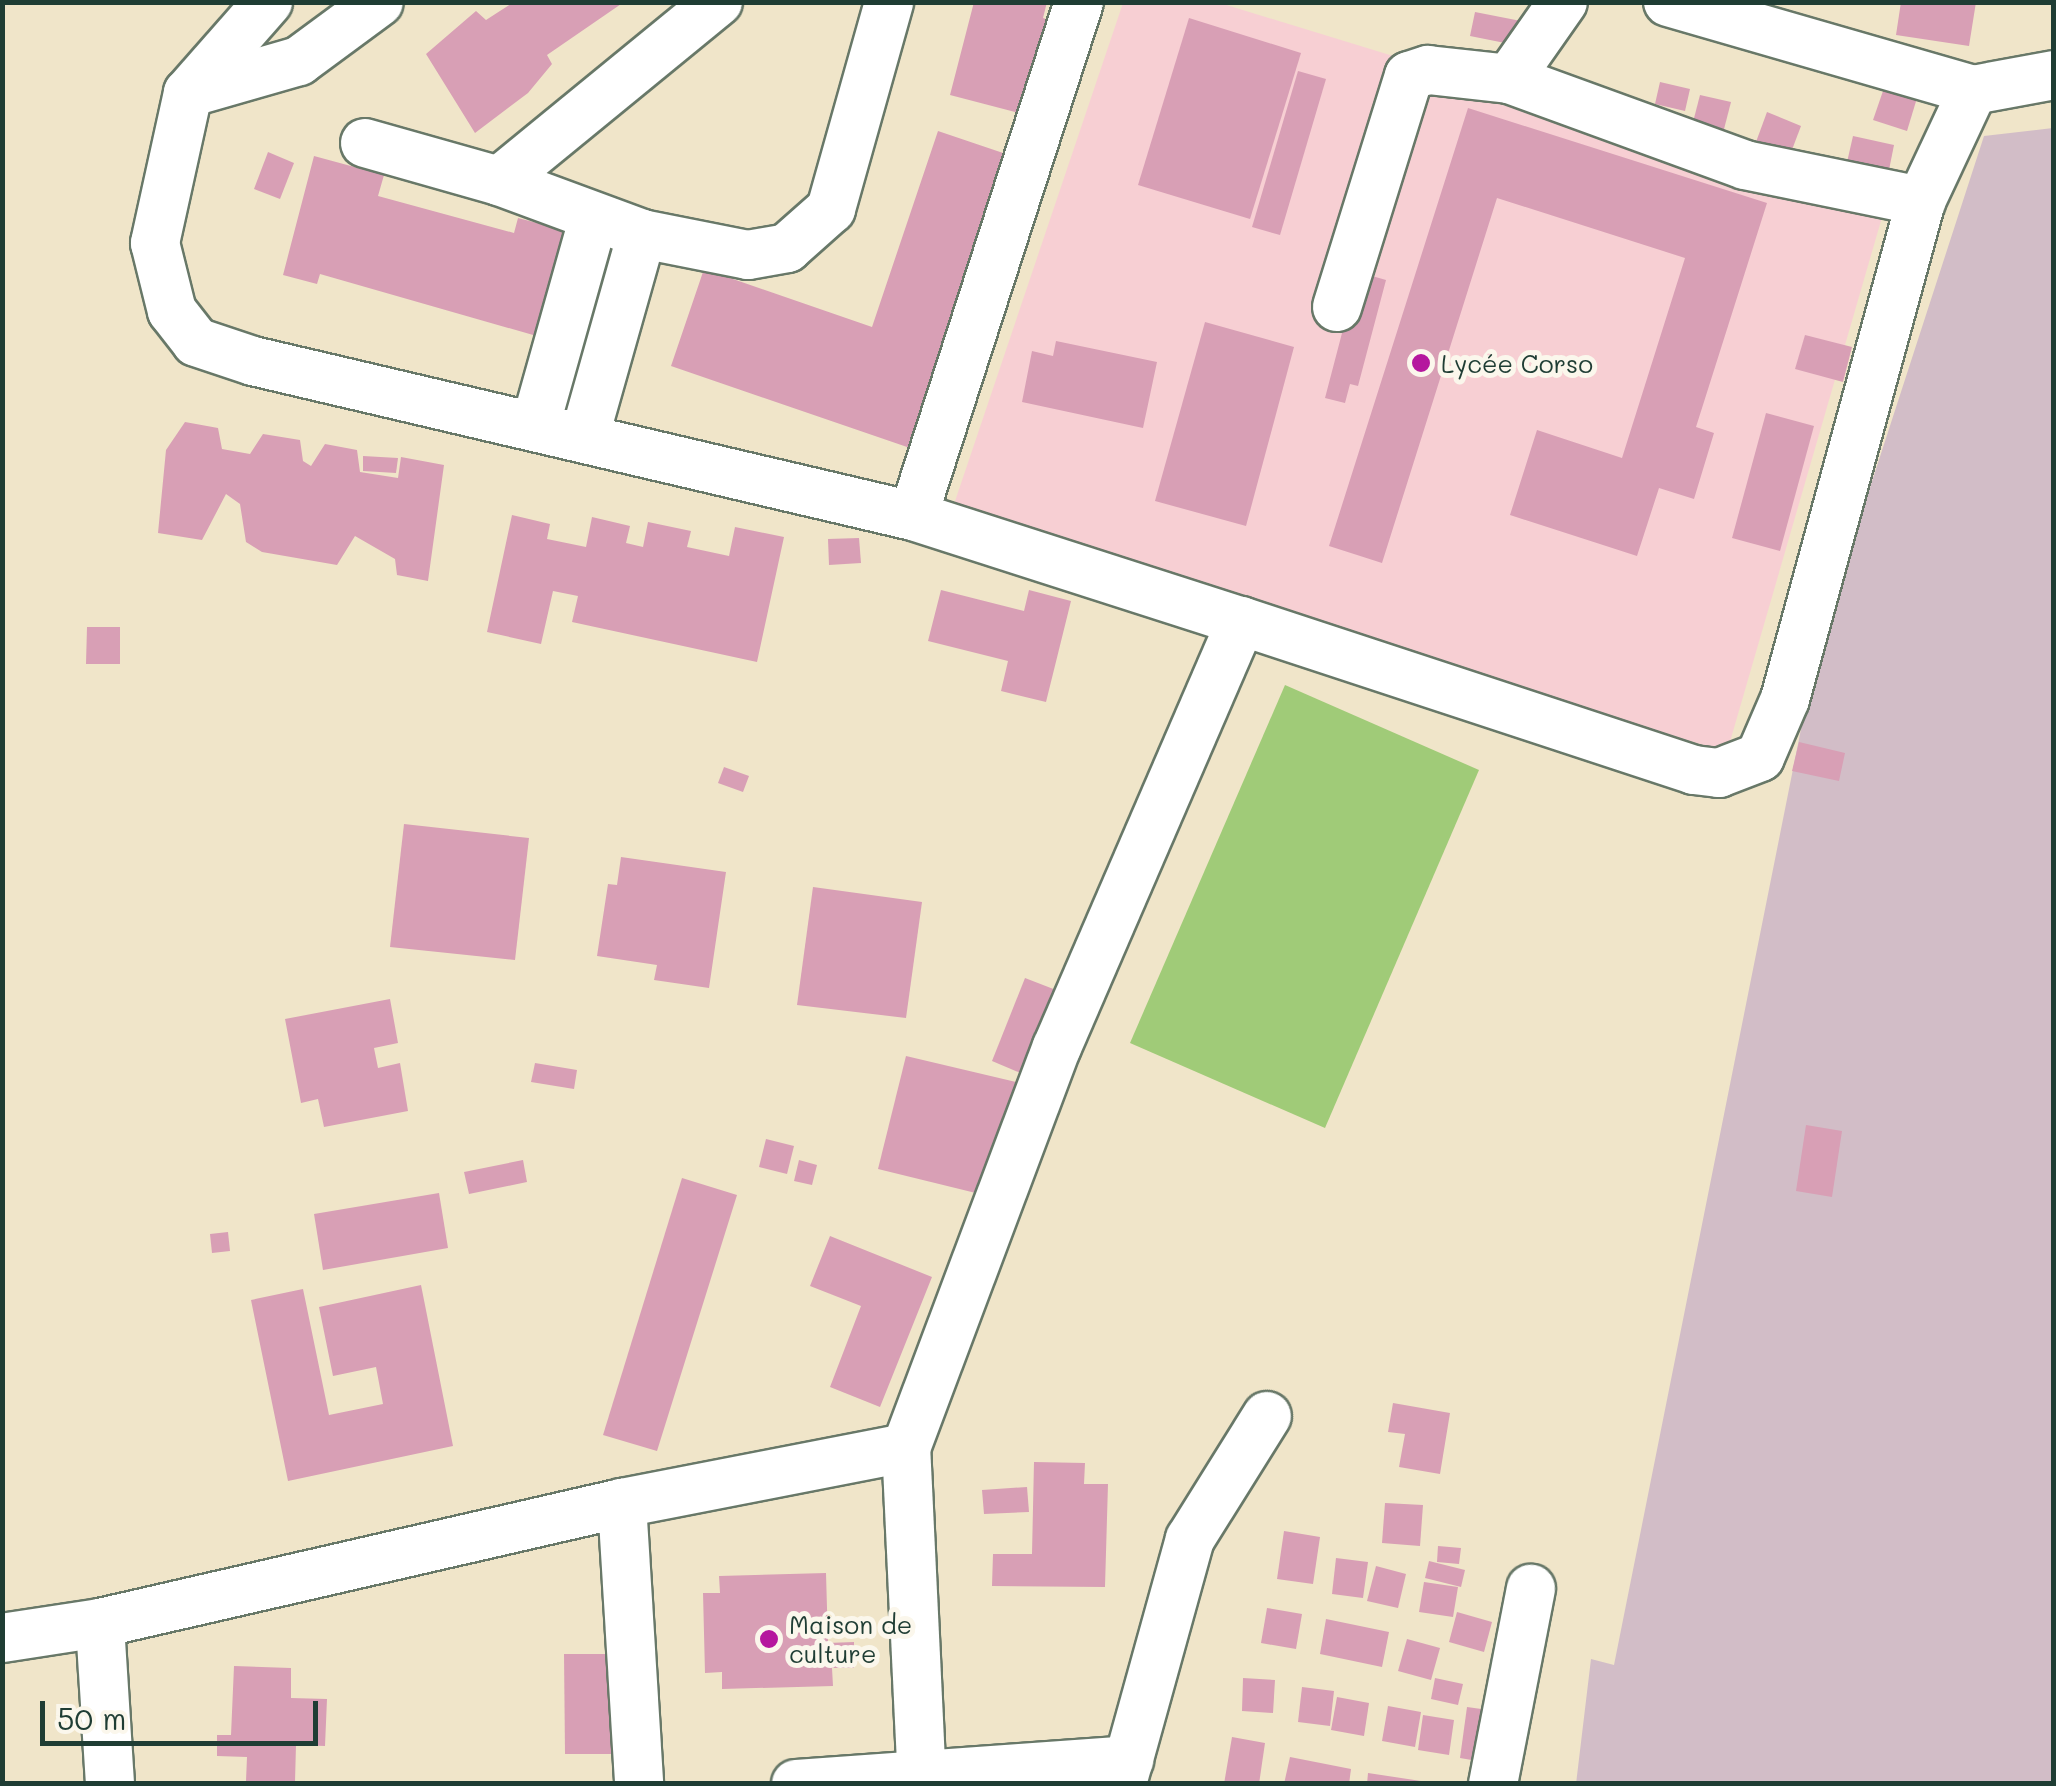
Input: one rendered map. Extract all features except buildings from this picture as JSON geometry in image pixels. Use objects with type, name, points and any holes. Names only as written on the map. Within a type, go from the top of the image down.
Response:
[{"type":"street","points":[[268,2],[188,92],[155,242],[172,311],[196,342],[253,360],[536,423],[913,516],[1694,770],[1719,772],[1760,757],[1785,699],[1920,201],[1973,90]]},
{"type":"street","points":[[188,92],[299,61],[378,2]]},
{"type":"street","points":[[500,181],[718,2]]},
{"type":"street","points":[[366,143],[500,181],[642,234],[748,255],[787,248],[813,231],[831,210],[888,2]]},
{"type":"street","points":[[913,516],[1079,2]]},
{"type":"street","points":[[1509,79],[1563,2]]},
{"type":"street","points":[[1668,2],[1973,90],[2054,75]]},
{"type":"street","points":[[1336,306],[1409,76],[1428,70],[1509,79],[1745,165],[1920,201]]},
{"type":"street","points":[[536,423],[594,217]]},
{"type":"street","points":[[585,435],[642,234]]},
{"type":"street","points":[[922,1778],[906,1448],[1057,1048],[1241,621]]},
{"type":"street","points":[[796,1784],[1126,1772],[1190,1539],[1267,1416]]},
{"type":"street","points":[[2,1638],[100,1624],[622,1502],[906,1448]]},
{"type":"street","points":[[622,1502],[639,1784]]},
{"type":"street","points":[[1493,1784],[1531,1589]]},
{"type":"street","points":[[100,1624],[110,1784]]},
{"type":"shaded area","name":"Lycée Corso","points":[[1123,3],[1220,3],[1885,207],[1727,752],[949,519]]},
{"type":"shaded area","points":[[2053,128],[2053,1783],[1576,1784],[1591,1659],[1614,1665],[1816,654],[1984,136]]},
{"type":"green space","points":[[1285,685],[1479,770],[1325,1128],[1130,1043]]},
{"type":"place","name":"Lycée Corso","points":[[1421,363]]},
{"type":"place","name":"Maison de culture","points":[[769,1639]]}]
